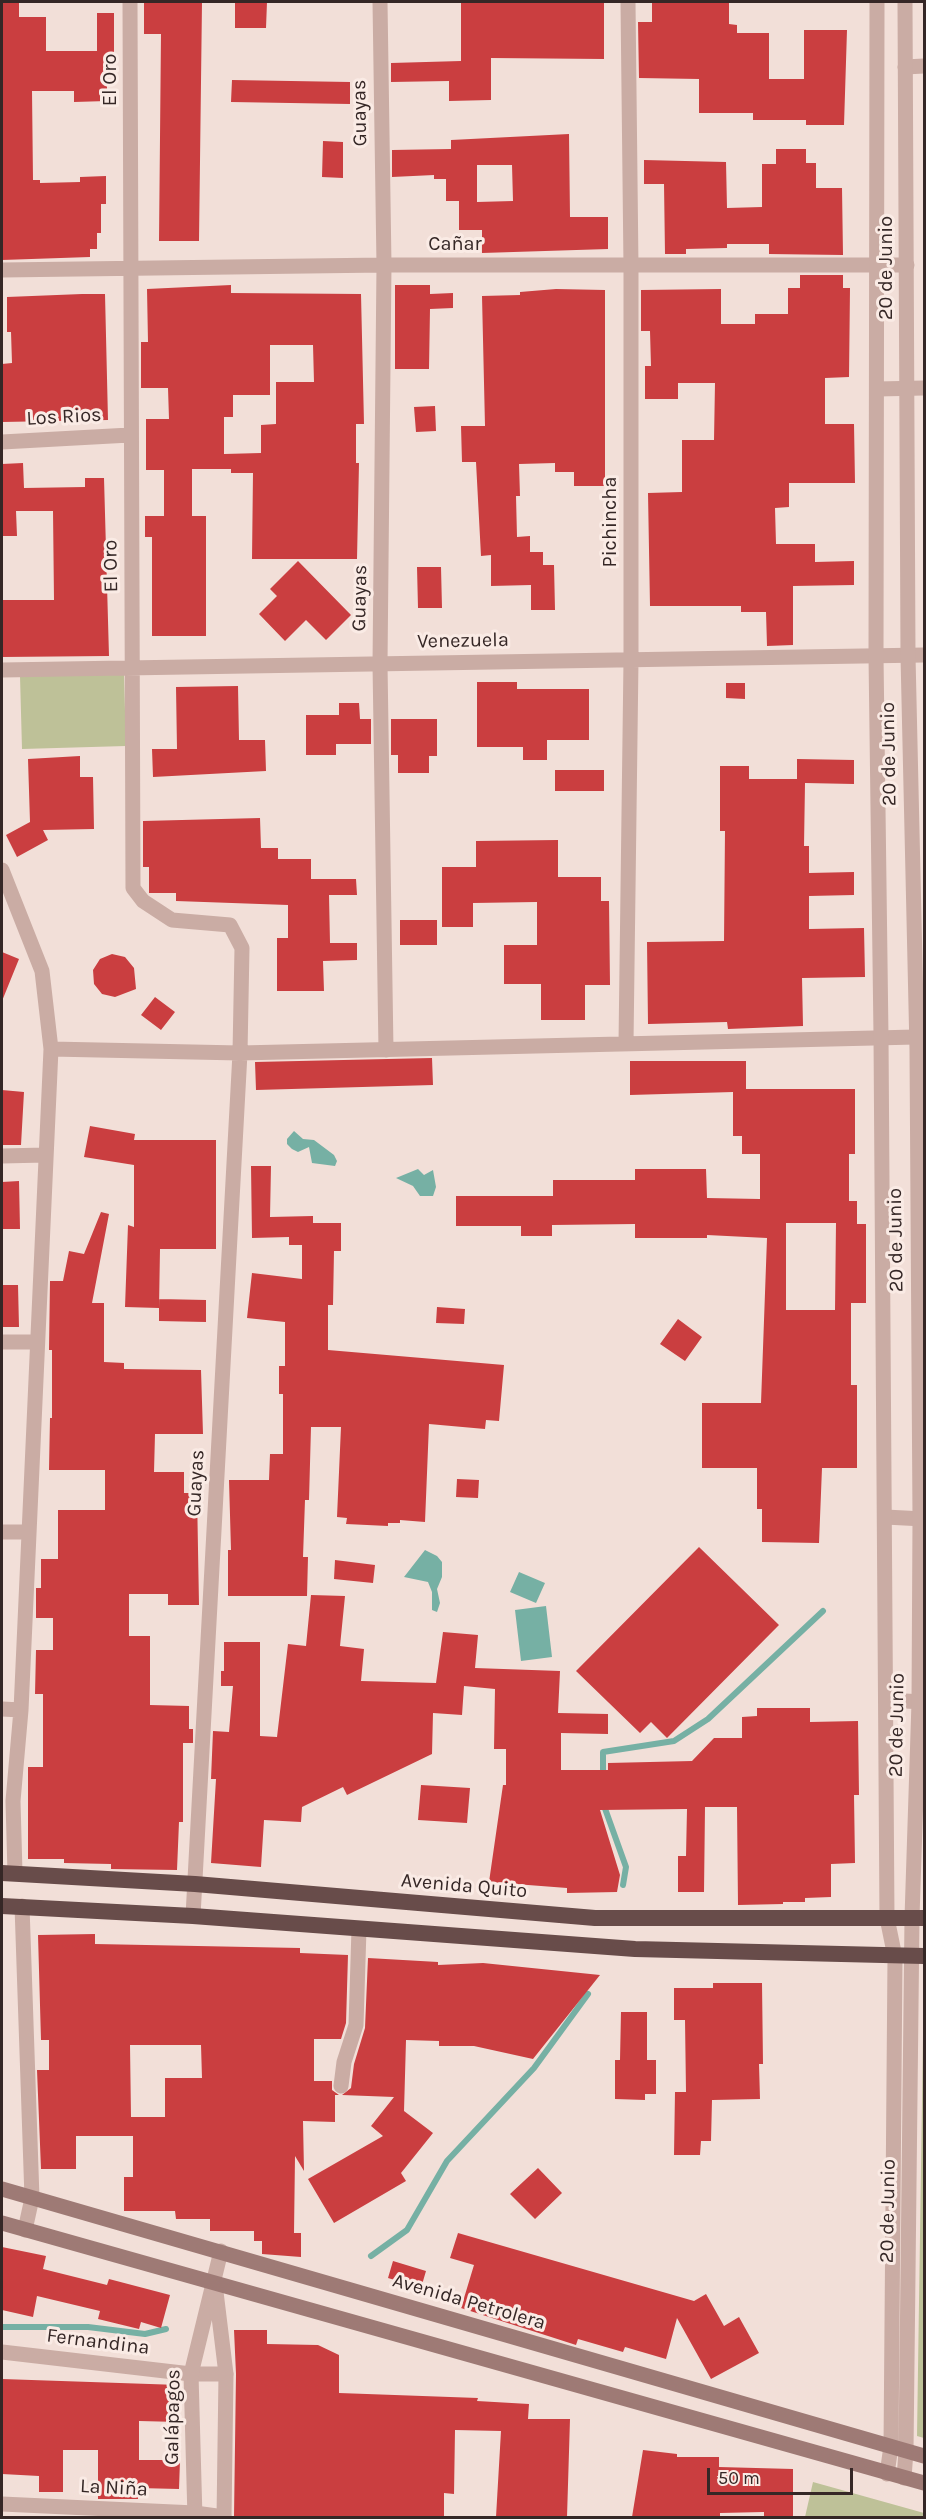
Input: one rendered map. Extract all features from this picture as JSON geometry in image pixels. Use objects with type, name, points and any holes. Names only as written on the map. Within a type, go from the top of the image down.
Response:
[{"type":"highway","name":"Avenida Quito","points":[[8,1873],[195,1884],[595,1918],[918,1918]]},
{"type":"highway","points":[[2,1906],[193,1916],[635,1949],[910,1956]]},
{"type":"main road","name":"Avenida Petrolera","points":[[2,2189],[924,2456]]},
{"type":"main road","points":[[2,2223],[924,2483]]},
{"type":"street","name":"El Oro","points":[[130,2],[133,888],[143,902],[172,920],[230,925],[242,948],[240,1053]]},
{"type":"street","name":"Guayas","points":[[380,2],[384,265],[380,664],[386,1050]]},
{"type":"street","name":"Pichincha","points":[[626,1043],[631,267],[628,2]]},
{"type":"street","name":"20 de Junio","points":[[877,2],[876,656],[887,1918],[910,1956]]},
{"type":"street","name":"20 de Junio","points":[[904,2478],[899,2449],[910,1956],[918,1918],[922,1702],[916,1037],[908,656],[905,2]]},
{"type":"street","points":[[905,67],[924,66]]},
{"type":"street","name":"Cañar","points":[[2,270],[384,265],[631,267],[908,265]]},
{"type":"street","points":[[877,389],[924,388]]},
{"type":"street","name":"Los Rios","points":[[2,442],[130,435]]},
{"type":"street","name":"Venezuela","points":[[2,670],[924,656]]},
{"type":"street","points":[[2,870],[42,971],[51,1049],[27,1532],[21,1710],[8,1873]]},
{"type":"street","points":[[51,1049],[240,1053],[881,1036],[916,1037]]},
{"type":"street","name":"Guayas","points":[[193,1916],[240,1053]]},
{"type":"street","points":[[2,1156],[45,1155]]},
{"type":"street","points":[[2,1342],[36,1342]]},
{"type":"street","points":[[885,1516],[922,1519]]},
{"type":"street","points":[[2,1532],[27,1532]]},
{"type":"street","points":[[886,1700],[922,1702]]},
{"type":"street","points":[[2,1709],[21,1710]]},
{"type":"street","points":[[22,1906],[32,2198],[25,2230]]},
{"type":"street","points":[[341,2086],[346,2056],[356,2025],[359,1929]]},
{"type":"street","name":"Galápagos","points":[[195,2515],[191,2374],[221,2251]]},
{"type":"street","name":"Galápagos","points":[[214,2283],[226,2374],[224,2517]]},
{"type":"street","name":"Fernandina","points":[[2,2352],[191,2374],[226,2374]]},
{"type":"street","name":"20 de Junio","points":[[887,2474],[899,2449]]},
{"type":"street","name":"La Niña","points":[[2,2504],[224,2517]]},
{"type":"green space","points":[[124,674],[126,746],[22,749],[20,676]]},
{"type":"green space","points":[[924,1968],[924,2438],[917,2436]]},
{"type":"green space","points":[[813,2482],[924,2513],[924,2517],[805,2517]]},
{"type":"water","points":[[294,1131],[303,1139],[314,1140],[334,1155],[337,1161],[335,1166],[312,1163],[309,1147],[298,1152],[292,1149],[287,1144],[287,1139]]},
{"type":"water","points":[[418,1169],[424,1175],[433,1170],[436,1187],[433,1196],[420,1196],[413,1186],[396,1178]]},
{"type":"water","points":[[425,1550],[437,1556],[442,1562],[442,1577],[437,1589],[440,1603],[437,1612],[432,1610],[432,1592],[428,1582],[404,1577]]},
{"type":"water","points":[[519,1572],[545,1583],[536,1603],[510,1592]]},
{"type":"water","points":[[546,1606],[552,1657],[521,1661],[515,1610]]},
{"type":"building","points":[[2,2],[19,2],[19,17],[46,17],[46,51],[97,51],[97,13],[114,13],[114,57],[107,57],[107,101],[74,102],[74,91],[32,91],[33,180],[40,180],[40,183],[80,182],[80,177],[106,176],[106,204],[101,204],[101,233],[97,233],[97,249],[90,249],[90,257],[2,260]]},
{"type":"building","points":[[144,2],[202,2],[199,241],[159,241],[161,34],[144,34]]},
{"type":"building","points":[[235,2],[267,2],[266,28],[235,28]]},
{"type":"building","points":[[461,2],[604,2],[604,59],[491,58],[491,100],[449,101],[449,81],[391,82],[391,63],[461,61]]},
{"type":"building","points":[[652,2],[729,2],[729,24],[737,25],[737,33],[769,33],[769,79],[804,79],[804,30],[847,30],[844,125],[806,125],[806,120],[753,120],[753,113],[699,113],[699,79],[639,78],[638,22],[652,22]]},
{"type":"building","points":[[232,80],[350,82],[350,104],[231,102]]},
{"type":"building","points":[[569,134],[570,217],[608,217],[608,249],[482,253],[482,230],[459,230],[459,201],[446,201],[446,179],[434,179],[434,175],[392,177],[392,150],[451,149],[451,140]],"holes":[[[477,165],[512,165],[513,201],[477,202]]]},
{"type":"building","points":[[323,141],[343,142],[343,178],[322,177]]},
{"type":"building","points":[[776,149],[806,149],[806,163],[816,163],[816,188],[842,188],[843,255],[769,254],[769,244],[727,244],[727,248],[686,249],[686,254],[665,254],[664,184],[644,184],[644,160],[726,162],[727,208],[762,207],[762,164],[776,164]]},
{"type":"building","points":[[800,275],[843,275],[843,288],[850,288],[849,377],[825,378],[825,424],[854,424],[855,483],[789,483],[789,507],[775,508],[776,544],[815,544],[815,562],[854,561],[854,585],[793,586],[793,645],[767,646],[766,612],[741,612],[741,606],[650,606],[648,493],[682,492],[682,440],[714,440],[715,383],[678,383],[678,399],[645,399],[645,366],[651,366],[650,331],[641,331],[641,290],[721,289],[721,324],[755,324],[755,314],[788,314],[788,288],[800,288]]},
{"type":"building","points":[[231,285],[231,293],[361,294],[364,424],[356,424],[356,463],[359,463],[357,559],[252,559],[253,473],[231,473],[231,469],[192,469],[192,516],[206,516],[206,636],[152,636],[152,537],[145,537],[145,516],[164,516],[164,470],[146,470],[146,419],[169,419],[168,388],[141,388],[141,342],[148,342],[147,289]],"holes":[[[270,345],[313,345],[314,382],[276,382],[276,424],[261,425],[261,453],[224,454],[224,417],[233,417],[233,395],[270,395]]]},
{"type":"building","points":[[395,285],[430,285],[430,294],[453,293],[453,308],[430,309],[429,369],[395,369]]},
{"type":"building","points":[[556,289],[605,290],[605,486],[574,486],[574,472],[555,472],[555,463],[519,464],[520,496],[516,496],[517,537],[530,536],[530,552],[543,552],[543,565],[554,565],[555,610],[531,610],[531,585],[491,586],[491,555],[481,556],[476,462],[462,462],[461,426],[485,426],[482,296],[520,295],[520,292]]},
{"type":"building","points":[[105,294],[108,420],[2,422],[2,364],[12,363],[11,332],[7,332],[7,297]]},
{"type":"building","points":[[435,406],[436,431],[416,432],[414,407]]},
{"type":"building","points":[[23,463],[24,488],[85,487],[85,478],[104,478],[109,656],[2,657],[2,600],[54,600],[53,511],[16,511],[17,536],[2,536],[2,464]]},
{"type":"building","points":[[298,561],[351,615],[326,640],[306,620],[285,641],[259,614],[277,596],[270,589]]},
{"type":"building","points":[[417,567],[441,567],[442,608],[418,608]]},
{"type":"building","points":[[477,682],[517,682],[517,689],[589,689],[589,740],[547,740],[547,760],[523,760],[523,747],[477,747]]},
{"type":"building","points":[[726,683],[745,683],[745,699],[726,698]]},
{"type":"building","points":[[238,686],[239,740],[265,740],[266,771],[153,777],[152,749],[177,749],[176,687]]},
{"type":"building","points":[[339,703],[359,703],[360,719],[371,719],[371,744],[336,744],[336,755],[306,755],[306,715],[339,715]]},
{"type":"building","points":[[391,719],[437,719],[437,756],[429,756],[429,773],[398,773],[398,755],[391,755]]},
{"type":"building","points":[[80,756],[80,777],[93,777],[94,829],[43,830],[48,840],[17,857],[6,835],[30,822],[28,759]]},
{"type":"building","points":[[797,759],[854,760],[854,784],[805,783],[804,846],[809,846],[809,873],[854,872],[854,895],[809,896],[809,929],[864,928],[865,977],[802,978],[803,1026],[728,1029],[727,1022],[648,1024],[647,942],[724,941],[725,831],[720,831],[720,766],[749,766],[749,779],[797,779]]},
{"type":"building","points":[[555,770],[604,770],[604,791],[555,791]]},
{"type":"building","points":[[260,818],[261,848],[278,848],[278,859],[311,859],[311,879],[356,879],[357,895],[329,895],[330,943],[357,943],[357,960],[323,961],[324,991],[277,991],[277,938],[288,938],[288,905],[176,901],[176,893],[149,893],[149,867],[143,867],[143,821]]},
{"type":"building","points":[[558,840],[558,877],[601,877],[601,901],[609,901],[610,985],[585,985],[585,1020],[541,1020],[541,984],[504,984],[504,945],[537,945],[537,902],[473,903],[473,927],[442,927],[442,867],[476,867],[476,841]]},
{"type":"building","points":[[400,920],[437,920],[437,945],[400,945]]},
{"type":"building","points":[[2,952],[19,959],[2,1001]]},
{"type":"building","points":[[112,954],[125,957],[134,968],[136,989],[115,997],[102,994],[94,984],[93,970],[100,959]]},
{"type":"building","points":[[155,997],[175,1012],[161,1030],[141,1015]]},
{"type":"building","points":[[432,1058],[433,1085],[256,1090],[255,1062]]},
{"type":"building","points":[[630,1061],[746,1061],[746,1089],[855,1089],[855,1154],[849,1154],[849,1201],[857,1201],[857,1224],[866,1224],[866,1303],[851,1303],[851,1385],[857,1385],[857,1468],[822,1468],[819,1543],[762,1542],[762,1509],[757,1509],[757,1468],[702,1468],[702,1403],[761,1403],[767,1238],[707,1235],[707,1238],[635,1238],[635,1224],[552,1225],[552,1236],[521,1236],[521,1226],[456,1226],[456,1196],[553,1196],[553,1180],[635,1180],[635,1169],[706,1169],[707,1198],[760,1199],[760,1154],[742,1154],[742,1136],[733,1136],[733,1092],[630,1095]],"holes":[[[786,1223],[836,1223],[835,1310],[786,1310]]]},
{"type":"building","points":[[2,1090],[24,1092],[21,1145],[2,1145]]},
{"type":"building","points":[[90,1126],[135,1134],[134,1140],[216,1140],[216,1249],[160,1249],[159,1308],[125,1307],[128,1225],[134,1227],[134,1165],[84,1157]]},
{"type":"building","points":[[251,1166],[271,1166],[270,1217],[313,1216],[313,1223],[341,1223],[341,1251],[334,1251],[333,1305],[328,1305],[328,1350],[504,1365],[499,1421],[486,1420],[485,1429],[429,1424],[425,1522],[400,1520],[400,1523],[388,1523],[388,1526],[346,1524],[347,1518],[337,1517],[341,1427],[311,1427],[309,1500],[305,1500],[303,1557],[308,1557],[307,1596],[228,1596],[228,1550],[231,1550],[229,1480],[269,1480],[270,1454],[283,1454],[283,1394],[279,1394],[279,1366],[285,1366],[285,1322],[247,1318],[252,1273],[302,1279],[302,1245],[289,1245],[289,1237],[252,1238]]},
{"type":"building","points":[[19,1181],[20,1229],[2,1229],[2,1182]]},
{"type":"building","points":[[101,1212],[109,1214],[92,1303],[104,1303],[104,1362],[124,1363],[124,1369],[201,1370],[203,1434],[155,1434],[154,1472],[184,1472],[184,1493],[197,1493],[199,1605],[168,1605],[168,1594],[129,1594],[129,1636],[150,1636],[150,1705],[189,1706],[189,1729],[193,1729],[193,1743],[183,1743],[183,1822],[179,1822],[177,1870],[111,1869],[111,1864],[64,1863],[64,1859],[28,1859],[28,1767],[43,1767],[43,1694],[35,1694],[36,1650],[53,1650],[53,1618],[36,1618],[36,1588],[41,1588],[41,1559],[58,1559],[58,1510],[105,1510],[105,1470],[49,1470],[50,1418],[52,1418],[52,1350],[49,1350],[50,1281],[63,1281],[69,1251],[84,1254]]},
{"type":"building","points":[[2,1285],[18,1285],[19,1327],[2,1327]]},
{"type":"building","points":[[159,1299],[206,1300],[206,1322],[159,1321]]},
{"type":"building","points":[[437,1307],[465,1309],[464,1324],[436,1323]]},
{"type":"building","points":[[678,1319],[702,1337],[685,1361],[660,1344]]},
{"type":"building","points":[[457,1479],[479,1480],[478,1498],[456,1497]]},
{"type":"building","points":[[699,1547],[779,1625],[667,1738],[651,1722],[640,1733],[576,1671]]},
{"type":"building","points":[[335,1560],[375,1565],[373,1583],[334,1579]]},
{"type":"building","points":[[311,1595],[345,1596],[340,1646],[364,1649],[361,1681],[436,1683],[443,1632],[478,1635],[475,1668],[560,1671],[558,1713],[608,1714],[608,1734],[561,1733],[561,1770],[608,1770],[608,1763],[692,1761],[714,1738],[742,1738],[742,1717],[757,1716],[757,1708],[810,1708],[810,1722],[858,1721],[859,1795],[854,1795],[855,1863],[831,1864],[831,1897],[805,1898],[805,1902],[783,1902],[783,1904],[738,1905],[737,1807],[705,1807],[704,1892],[678,1892],[678,1856],[686,1856],[687,1809],[600,1810],[620,1875],[617,1892],[567,1893],[567,1888],[489,1882],[503,1785],[506,1785],[506,1749],[494,1749],[495,1689],[464,1686],[462,1715],[433,1713],[432,1754],[347,1795],[343,1787],[302,1807],[301,1822],[264,1820],[261,1867],[211,1863],[216,1779],[211,1779],[213,1731],[229,1732],[233,1686],[221,1686],[221,1671],[224,1671],[224,1642],[260,1642],[260,1736],[277,1737],[288,1644],[306,1646]]},
{"type":"building","points":[[421,1785],[470,1788],[467,1823],[418,1820]]},
{"type":"building","points":[[95,1934],[95,1944],[300,1948],[300,1953],[348,1955],[346,2023],[341,2039],[314,2039],[314,2081],[332,2081],[332,2090],[339,2095],[335,2095],[335,2122],[303,2121],[304,2171],[295,2156],[294,2233],[301,2233],[301,2257],[262,2254],[262,2241],[254,2241],[254,2231],[210,2231],[210,2219],[176,2219],[175,2211],[124,2211],[124,2177],[133,2177],[133,2136],[76,2136],[76,2169],[41,2169],[37,2070],[49,2070],[49,2040],[41,2040],[38,1935]],"holes":[[[130,2045],[201,2045],[202,2078],[165,2078],[165,2117],[131,2117]]]},
{"type":"building","points":[[368,1958],[438,1962],[438,1965],[483,1963],[600,1975],[533,2059],[474,2046],[439,2046],[439,2041],[406,2040],[404,2111],[433,2133],[401,2173],[406,2181],[334,2223],[308,2179],[383,2136],[371,2126],[394,2097],[342,2095],[351,2088],[354,2064],[365,2028]]},
{"type":"building","points":[[713,1983],[762,1983],[763,2064],[759,2064],[760,2099],[712,2100],[711,2141],[701,2141],[700,2155],[674,2155],[675,2092],[686,2092],[685,2020],[674,2020],[674,1988],[713,1988]]},
{"type":"building","points":[[621,2012],[647,2012],[647,2060],[656,2060],[656,2094],[645,2094],[645,2100],[615,2099],[615,2060],[620,2060]]},
{"type":"building","points":[[538,2168],[562,2193],[535,2219],[510,2194]]},
{"type":"building","points":[[458,2233],[694,2301],[706,2294],[724,2326],[739,2317],[759,2353],[711,2379],[677,2318],[666,2359],[625,2347],[623,2352],[578,2339],[576,2345],[461,2308],[474,2265],[450,2258]]},
{"type":"building","points":[[2,2247],[46,2256],[43,2269],[107,2285],[109,2279],[170,2295],[161,2328],[141,2322],[139,2329],[98,2319],[100,2311],[37,2296],[33,2317],[2,2310]]},
{"type":"building","points":[[393,2261],[426,2271],[421,2288],[388,2278]]},
{"type":"building","points":[[234,2330],[267,2330],[267,2344],[318,2345],[339,2355],[339,2393],[478,2398],[477,2401],[529,2404],[528,2419],[570,2419],[567,2517],[496,2517],[501,2431],[455,2430],[454,2494],[444,2493],[444,2517],[234,2517],[236,2374]]},
{"type":"building","points":[[2,2379],[179,2385],[179,2422],[139,2421],[139,2460],[180,2460],[179,2489],[138,2488],[138,2499],[98,2499],[98,2450],[63,2450],[63,2492],[39,2492],[39,2476],[2,2474]]},
{"type":"building","points":[[643,2450],[677,2454],[677,2457],[719,2457],[719,2467],[793,2469],[793,2517],[764,2517],[764,2512],[720,2513],[720,2517],[632,2517]]},
{"type":"waterway","points":[[603,1778],[603,1752],[674,1741],[708,1719],[823,1611]]},
{"type":"waterway","points":[[603,1803],[626,1867],[623,1885]]},
{"type":"waterway","points":[[371,2256],[407,2230],[447,2161],[534,2068],[588,1994]]},
{"type":"waterway","points":[[2,2327],[88,2327],[145,2334],[166,2329]]}]
